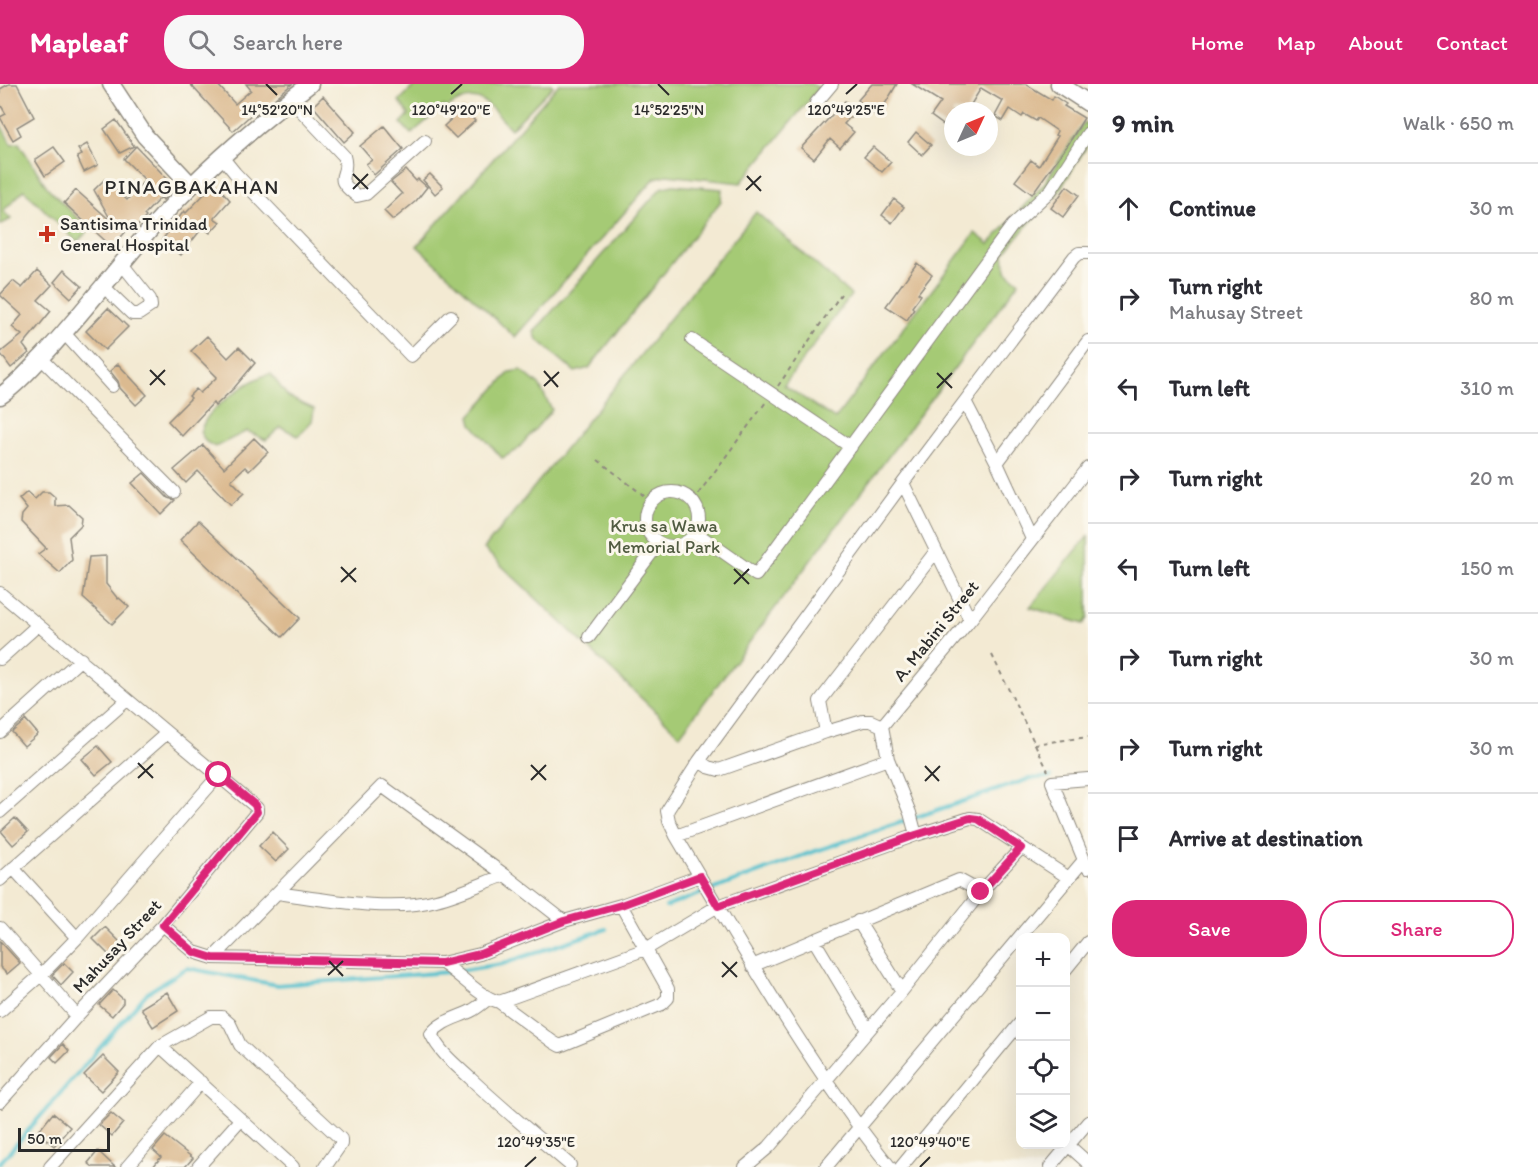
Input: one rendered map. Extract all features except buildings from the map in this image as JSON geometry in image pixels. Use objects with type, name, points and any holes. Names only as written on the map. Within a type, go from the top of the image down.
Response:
[{"type":"main road","points":[[111,84],[145,136],[191,185]]},
{"type":"main road","points":[[0,396],[13,388],[64,333],[191,185],[310,84]]},
{"type":"main road","points":[[1059,84],[1088,103]]},
{"type":"street","points":[[816,103],[832,84]]},
{"type":"street","points":[[290,99],[344,156],[346,161],[343,185],[357,196],[366,194],[426,141]]},
{"type":"street","points":[[696,533],[756,575],[1012,226],[1052,190],[1088,133]]},
{"type":"street","points":[[222,157],[411,356],[451,316]]},
{"type":"street","points":[[890,1167],[858,1127],[752,966],[676,836],[667,811],[699,760],[903,483],[966,403],[1074,257],[1080,253],[1088,253]]},
{"type":"street","points":[[103,286],[132,314],[139,314],[151,306],[150,299],[122,264]]},
{"type":"street","points":[[64,333],[112,386]]},
{"type":"street","points":[[692,340],[851,447]]},
{"type":"street","points":[[997,463],[1088,341]]},
{"type":"street","points":[[41,358],[174,492]]},
{"type":"street","points":[[966,403],[1032,539]]},
{"type":"street","name":"A. Mabini Street","points":[[882,726],[970,620],[1088,468]]},
{"type":"street","points":[[903,483],[970,620]]},
{"type":"street","points":[[669,492],[686,496],[697,508],[699,517],[696,533],[691,540],[675,546],[659,543],[647,530],[646,513],[652,502],[661,494],[669,492]]},
{"type":"street","points":[[589,637],[659,543]]},
{"type":"street","points":[[826,732],[820,700],[936,551]]},
{"type":"street","points":[[0,593],[219,775],[77,938],[42,974],[0,1011]]},
{"type":"street","points":[[0,659],[38,625]]},
{"type":"street","points":[[0,732],[81,659]]},
{"type":"street","points":[[0,812],[127,700]]},
{"type":"street","points":[[699,760],[708,767],[719,770],[826,732],[863,721],[871,721],[882,726],[888,759],[914,824]]},
{"type":"street","points":[[0,880],[166,733]]},
{"type":"street","points":[[676,836],[888,759]]},
{"type":"street","name":"Mahusay Street","points":[[0,1102],[163,925],[257,812],[255,805],[219,775]]},
{"type":"street","points":[[826,1167],[1069,878],[1086,864],[1052,782],[1088,779]]},
{"type":"street","points":[[213,958],[382,786],[564,921]]},
{"type":"street","points":[[570,1165],[442,1052],[432,1034],[435,1029],[448,1020],[494,1000],[646,949],[714,901],[914,824],[978,819],[1069,878]]},
{"type":"street","points":[[745,1167],[769,1147],[902,991],[981,892],[1021,848]]},
{"type":"street","points":[[13,868],[77,938]]},
{"type":"street","points":[[277,893],[340,902],[405,905],[435,901],[505,875]]},
{"type":"street","points":[[163,925],[194,952],[213,958],[445,965],[480,954],[564,921],[702,879]]},
{"type":"street","points":[[752,966],[959,880],[981,892]]},
{"type":"street","points":[[445,965],[560,1046],[662,1004],[668,998],[668,989],[621,905]]},
{"type":"street","points":[[858,921],[902,991]]},
{"type":"street","points":[[2,936],[42,974],[77,1016]]},
{"type":"street","points":[[814,940],[868,1030]]},
{"type":"street","points":[[1070,963],[1088,942]]},
{"type":"street","points":[[50,1167],[160,1046],[212,1017],[222,1017],[230,1024],[240,1045],[341,1139],[341,1144],[325,1167]]},
{"type":"street","points":[[901,1167],[1016,1028]]},
{"type":"street","points":[[160,1046],[293,1167]]},
{"type":"street","points":[[127,1167],[201,1082]]},
{"type":"street","points":[[198,1167],[240,1120]]},
{"type":"street","points":[[1070,1144],[1088,1122]]},
{"type":"street","points":[[1070,1148],[1088,1163]]},
{"type":"street","points":[[1050,1167],[1065,1149]]},
{"type":"path","points":[[598,460],[652,502]]},
{"type":"path","points":[[992,655],[1048,771]]},
{"type":"path","points":[[1034,744],[1088,737]]},
{"type":"green space","points":[[416,84],[551,84],[553,86],[511,129],[483,101],[467,98],[447,108],[444,106],[411,134],[401,123],[409,115],[399,101]]},
{"type":"green space","points":[[559,84],[812,84],[819,88],[741,183],[667,175],[655,178],[515,337],[417,246]]},
{"type":"green space","name":"Krus sa Wawa Memorial Park","points":[[1084,122],[1088,125],[1088,144],[1056,196],[1004,254],[1006,271],[1019,282],[680,735],[484,549],[756,212],[851,295],[784,385],[835,419],[975,233],[989,244],[1044,184]]},
{"type":"green space","points":[[0,123],[11,144],[19,143],[47,187],[89,230],[77,242],[24,190],[3,211],[11,219],[0,225]]},
{"type":"green space","points":[[673,185],[722,189],[721,201],[589,368],[575,372],[537,339],[534,332],[661,188]]},
{"type":"green space","points":[[521,370],[539,385],[552,410],[516,451],[502,458],[472,424],[470,416],[510,372]]},
{"type":"green space","points":[[271,374],[288,397],[314,409],[312,421],[298,436],[281,427],[266,440],[247,431],[215,447],[206,442],[200,432],[209,415],[246,385]]},
{"type":"green space","points":[[1088,536],[1088,618],[1084,624],[1030,607]]},
{"type":"waterway","points":[[712,890],[804,855],[1029,779],[1051,777]]},
{"type":"waterway","points":[[666,907],[705,892]]},
{"type":"waterway","points":[[457,971],[502,964],[606,929]]},
{"type":"waterway","points":[[0,1163],[147,993],[187,968],[277,985],[449,972]]},
{"type":"place","name":"Santisima Trinidad General Hospital","points":[[47,234]]},
{"type":"district","name":"PINAGBAKAHAN","points":[[192,186]]},
{"type":"route","points":[[219,775],[255,805],[257,812],[163,925],[194,952],[213,958],[442,963],[480,954],[564,921],[621,905],[700,876],[718,906],[970,818],[978,819],[1021,848],[981,892]]}]
